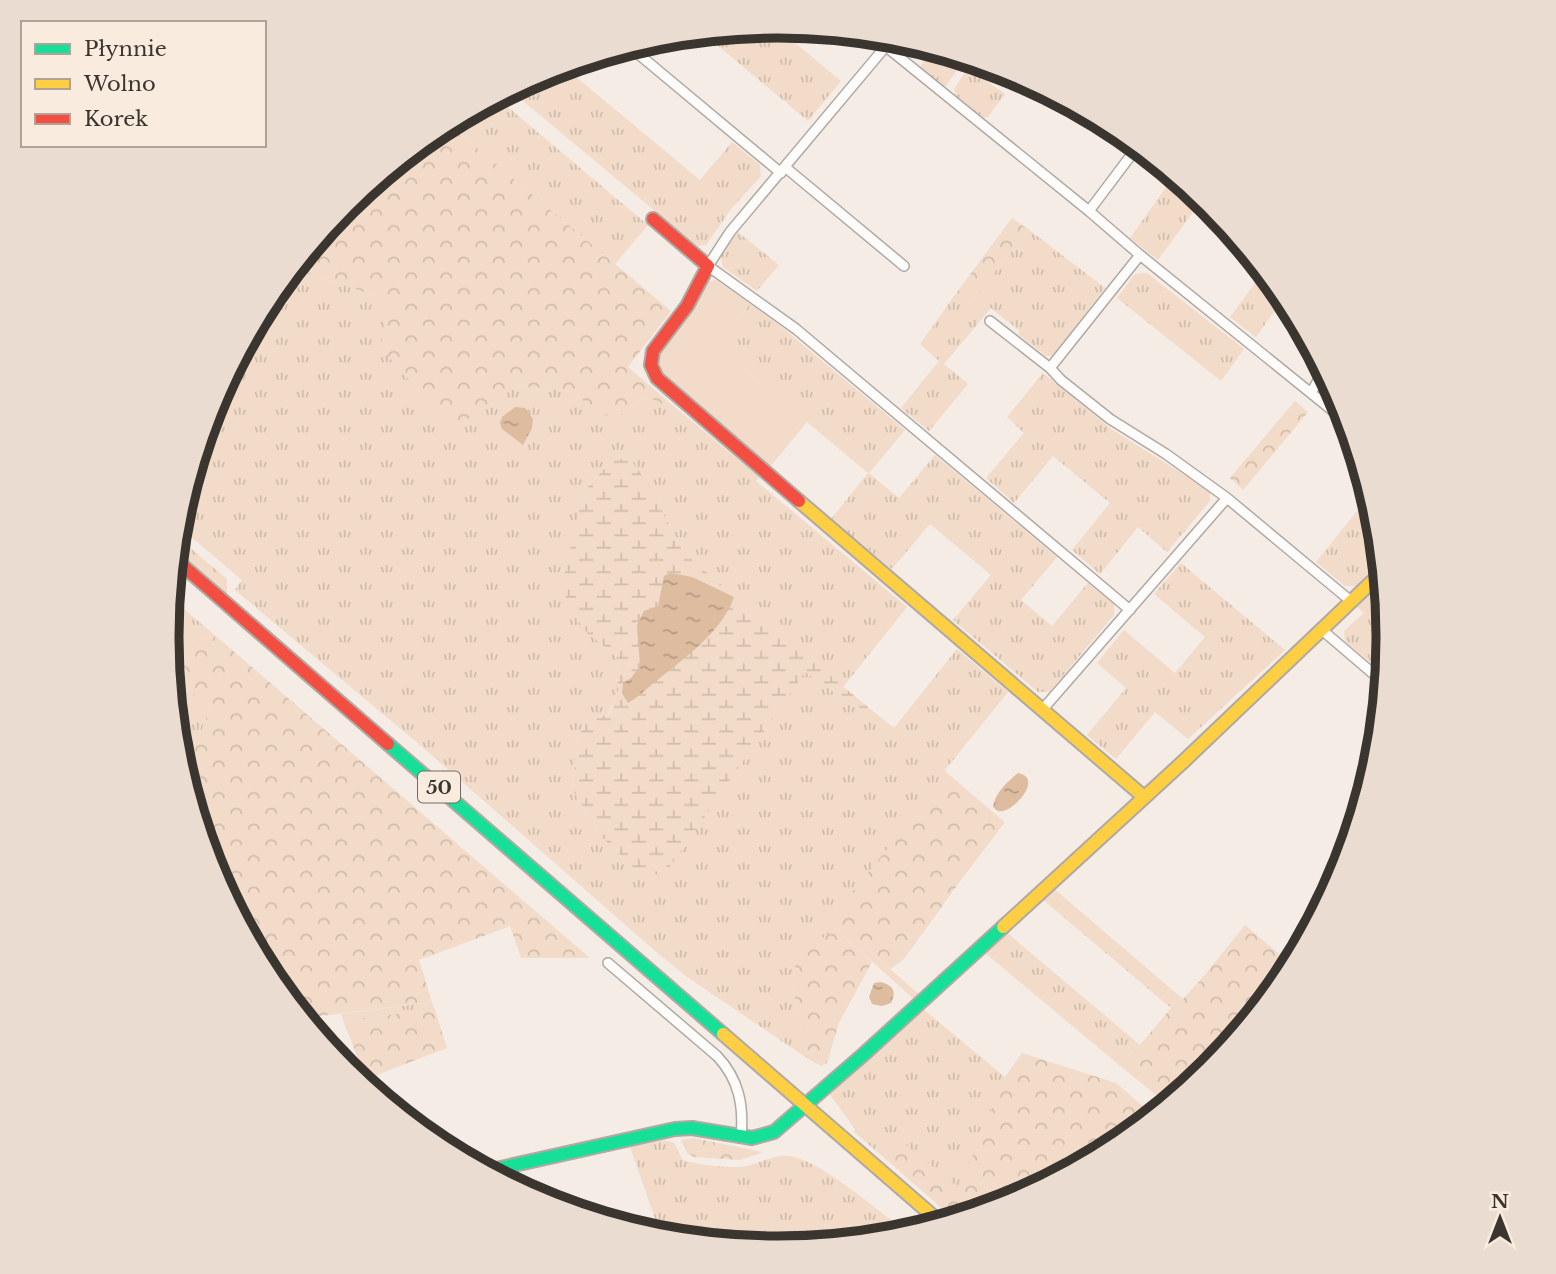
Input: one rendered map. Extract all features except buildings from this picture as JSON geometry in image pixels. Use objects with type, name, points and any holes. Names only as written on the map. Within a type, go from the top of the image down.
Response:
[{"type":"street","points":[[884,48],[730,232],[687,306],[653,351],[650,366],[657,378],[1144,797]]},
{"type":"street","points":[[890,49],[1332,410]]},
{"type":"street","points":[[640,55],[904,266]]},
{"type":"street","points":[[1089,211],[1132,154]]},
{"type":"street","points":[[653,219],[708,266],[796,329],[1130,610]]},
{"type":"street","points":[[1049,368],[1140,255]]},
{"type":"street","points":[[990,321],[1110,419],[1166,454],[1227,498],[1352,602]]},
{"type":"street","points":[[1311,393],[1318,380]]},
{"type":"street","points":[[1042,710],[1227,498]]},
{"type":"street","name":"50","points":[[184,567],[932,1215]]},
{"type":"street","points":[[502,1168],[675,1129],[692,1128],[741,1137],[760,1137],[774,1132],[921,1003],[1185,760],[1373,581]]},
{"type":"street","points":[[1322,630],[1375,675]]},
{"type":"street","points":[[608,963],[717,1056],[729,1070],[742,1106],[741,1137]]},
{"type":"green space","points":[[790,39],[841,81],[808,121],[714,43]]},
{"type":"green space","points":[[927,58],[959,67],[945,87],[920,67]]},
{"type":"green space","points":[[967,69],[1005,94],[988,117],[982,118],[956,96],[954,89]]},
{"type":"green space","points":[[573,75],[700,180],[732,142],[760,165],[761,176],[732,208],[706,245],[697,246],[519,97]]},
{"type":"green space","points":[[505,105],[648,225],[615,264],[457,132]]},
{"type":"green space","points":[[457,132],[671,311],[628,367],[670,403],[660,403],[645,396],[614,420],[566,390],[517,386],[459,425],[434,408],[380,347],[389,300],[304,272],[328,242],[383,187]]},
{"type":"green space","points":[[1169,183],[1195,209],[1158,260],[1130,238]]},
{"type":"green space","points":[[1012,218],[1028,229],[971,302],[957,292]]},
{"type":"green space","points":[[1028,229],[1105,288],[1053,356],[1046,356],[991,308],[944,364],[968,384],[929,431],[901,408],[939,361],[920,344],[957,292],[971,302]]},
{"type":"green space","points":[[738,232],[779,265],[757,291],[723,267],[720,255]]},
{"type":"green space","points":[[304,272],[389,300],[517,386],[566,390],[614,420],[645,396],[660,403],[670,403],[759,477],[756,481],[907,607],[843,687],[686,555],[669,525],[615,460],[583,493],[575,531],[601,644],[617,656],[618,690],[608,715],[587,719],[578,738],[572,789],[601,836],[636,870],[701,821],[805,671],[863,713],[869,708],[894,728],[957,649],[1008,692],[945,770],[948,774],[832,918],[921,996],[916,1001],[837,930],[798,952],[792,983],[807,1058],[687,977],[655,951],[427,751],[235,590],[242,580],[189,535],[191,520],[211,445],[241,372],[280,304]]},
{"type":"green space","points":[[1147,273],[1244,349],[1221,381],[1117,298],[1135,274]]},
{"type":"green space","points":[[1258,279],[1287,322],[1274,312],[1256,337],[1230,317]]},
{"type":"green space","points":[[716,280],[750,304],[716,346],[807,422],[770,467],[656,371],[655,361],[686,321],[706,282]]},
{"type":"green space","points":[[750,304],[778,324],[905,430],[869,473],[899,498],[935,455],[1057,557],[1021,600],[1052,626],[1088,583],[1114,604],[1114,615],[1049,692],[1038,692],[953,620],[991,575],[930,524],[892,569],[831,519],[868,473],[716,346]]},
{"type":"green space","points":[[1043,373],[1111,429],[1210,491],[1210,501],[1167,552],[1138,527],[1100,574],[1072,550],[1110,503],[1053,456],[1014,503],[986,478],[1024,433],[1007,417]]},
{"type":"green space","points":[[1295,401],[1308,412],[1243,490],[1230,478]]},
{"type":"green space","points":[[615,459],[631,460],[653,491],[686,555],[869,708],[863,713],[805,672],[665,874],[644,875],[636,870],[601,836],[572,789],[578,738],[587,719],[609,715],[618,690],[617,656],[588,634],[570,610],[562,585],[583,493]]},
{"type":"green space","points":[[1362,505],[1372,570],[1356,586],[1345,586],[1316,562]]},
{"type":"green space","points":[[187,545],[227,579],[227,594],[185,557]]},
{"type":"green space","points":[[1181,563],[1285,650],[1188,739],[1155,712],[1116,759],[1087,735],[1126,688],[1097,663],[1124,630],[1175,673],[1205,637],[1154,594]]},
{"type":"green space","points":[[1374,588],[1376,623],[1356,606]]},
{"type":"green space","points":[[181,606],[217,637],[179,643]]},
{"type":"green space","points":[[1364,613],[1376,623],[1375,667],[1345,641],[1344,631]]},
{"type":"green space","points":[[217,637],[590,958],[521,958],[510,926],[419,960],[432,1002],[316,1017],[280,970],[241,902],[211,829],[190,749],[201,732],[211,705],[182,686],[179,643]]},
{"type":"green space","points":[[182,686],[211,705],[201,732],[190,749]]},
{"type":"green space","points":[[948,774],[1005,822],[904,959],[891,969],[831,918]]},
{"type":"green space","points":[[1053,888],[1183,999],[1171,1008],[1042,899]]},
{"type":"green space","points":[[1245,925],[1283,958],[1228,1032],[1160,1098],[1118,1064],[1140,1045],[1171,1008],[1204,976]]},
{"type":"green space","points":[[837,930],[872,962],[839,1023],[827,1063],[821,1066],[807,1058],[792,983],[798,951]]},
{"type":"green space","points":[[1006,932],[1140,1045],[1118,1064],[984,952]]},
{"type":"green space","points":[[432,1002],[435,1010],[343,1020],[341,1014]]},
{"type":"green space","points":[[922,1008],[1005,1077],[959,1189],[905,1145],[888,1161],[854,1132],[855,1129],[828,1092]]},
{"type":"green space","points":[[435,1010],[447,1048],[372,1077],[361,1066],[343,1020]]},
{"type":"green space","points":[[1022,1053],[1116,1083],[1146,1109],[1111,1135],[1043,1174],[945,1211],[888,1161],[905,1144],[959,1188],[1005,1077]]},
{"type":"green space","points":[[693,1138],[763,1152],[740,1160],[694,1157],[687,1153],[681,1140]]},
{"type":"green space","points":[[664,1140],[674,1143],[683,1160],[732,1167],[747,1166],[773,1157],[789,1156],[801,1159],[830,1174],[896,1224],[856,1230],[778,1236],[700,1230],[656,1223],[630,1147]]},
{"type":"water","points":[[515,407],[525,408],[533,419],[532,428],[523,445],[502,429],[500,423],[502,417]]},
{"type":"water","points":[[670,573],[692,577],[734,597],[710,635],[628,703],[622,693],[623,683],[631,678],[640,666],[637,625],[644,611],[658,606],[664,576]]},
{"type":"water","points":[[1018,773],[1028,781],[1025,793],[1008,809],[997,810],[993,807],[996,797]]},
{"type":"water","points":[[880,982],[891,987],[894,992],[891,1003],[882,1006],[872,1004],[869,997],[874,983]]},
{"type":"traffic: fast","points":[[388,744],[723,1034]]},
{"type":"traffic: fast","points":[[502,1168],[675,1129],[692,1128],[752,1138],[774,1132],[1003,927]]},
{"type":"traffic: slow","points":[[799,501],[1144,797]]},
{"type":"traffic: slow","points":[[1003,927],[1185,760],[1373,580]]},
{"type":"traffic: slow","points":[[723,1034],[932,1215]]},
{"type":"traffic: jam","points":[[653,219],[708,266],[687,306],[653,351],[651,365],[657,378],[799,501]]},
{"type":"traffic: jam","points":[[184,567],[388,744]]}]
